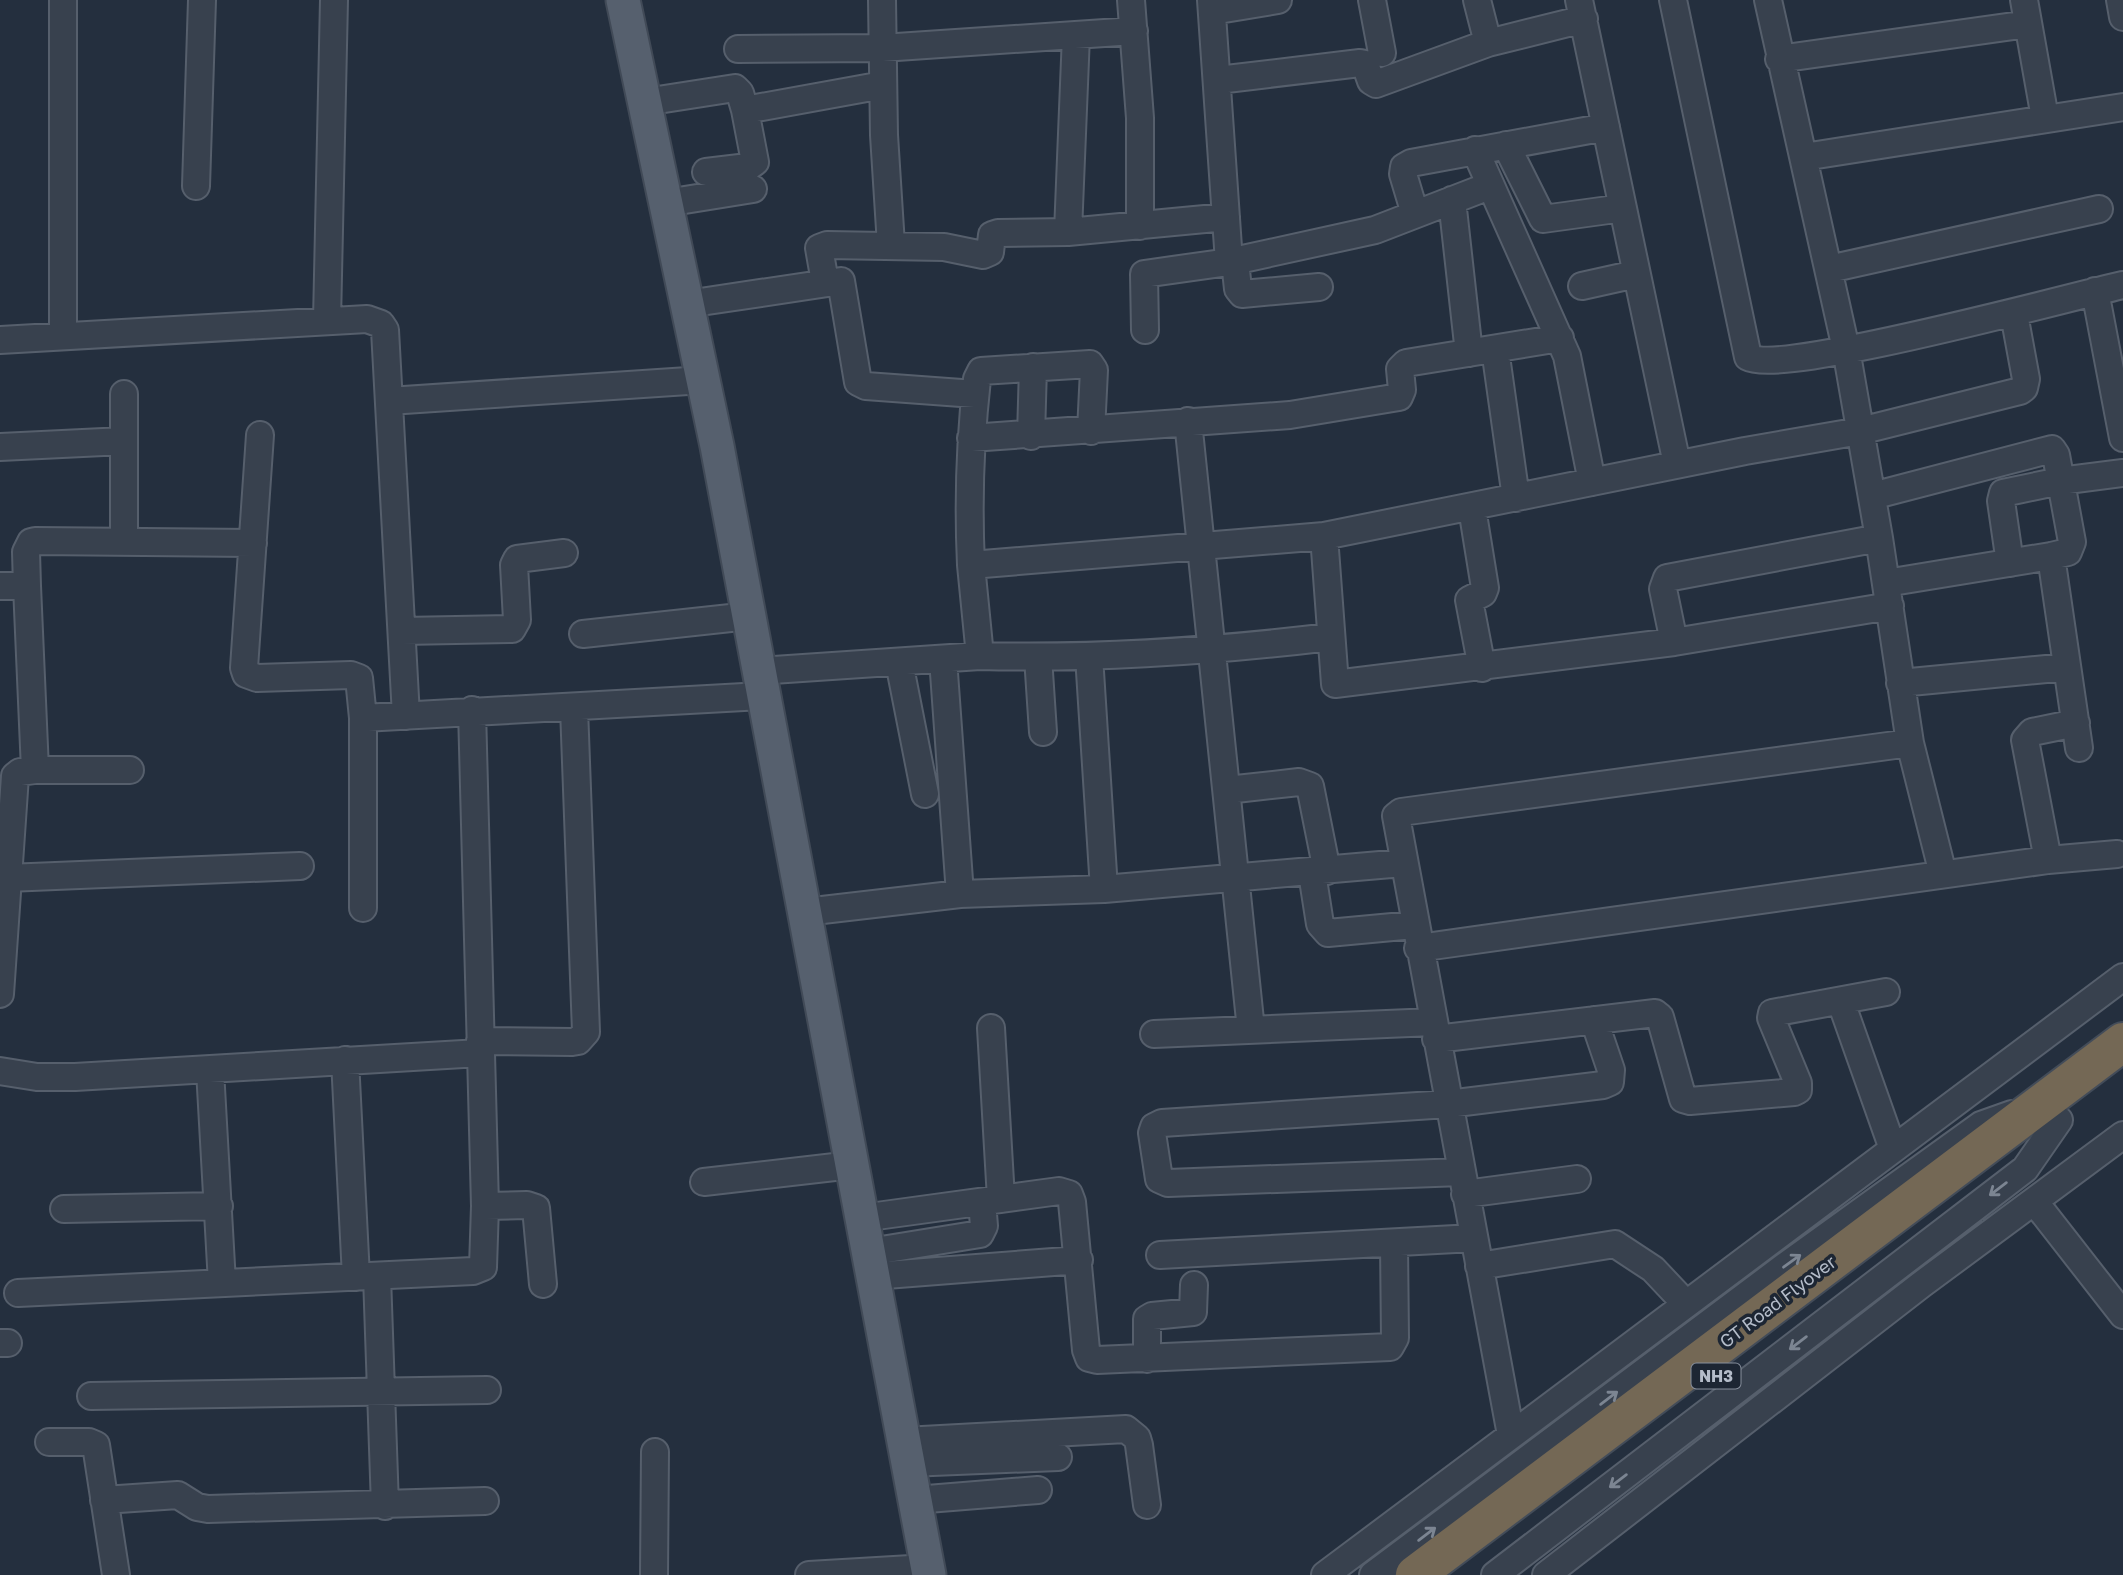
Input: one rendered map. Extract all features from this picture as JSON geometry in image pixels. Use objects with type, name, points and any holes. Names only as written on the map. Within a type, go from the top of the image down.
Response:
[{"type":"highway","name":"NH3","points":[[2049,1112],[2123,1042]]},
{"type":"highway","name":"NH3","points":[[2049,1112],[2123,1071]]},
{"type":"highway","name":"GT Road Flyover","points":[[1415,1575],[2049,1112]]},
{"type":"highway","name":"GT Road Flyover","points":[[1450,1575],[2049,1112]]},
{"type":"main road","points":[[623,0],[703,380],[749,616],[929,1571]]},
{"type":"street","points":[[63,0],[63,335]]},
{"type":"street","points":[[197,186],[202,0]]},
{"type":"street","points":[[327,321],[334,0]]},
{"type":"street","points":[[882,0],[883,85],[891,245]]},
{"type":"street","points":[[1131,0],[1140,118],[1140,226]]},
{"type":"street","points":[[1278,0],[1211,5],[1219,80],[1226,217],[1232,262],[1238,289],[1242,294],[1319,287]]},
{"type":"street","points":[[1372,0],[1382,53]]},
{"type":"street","points":[[1478,0],[1488,43]]},
{"type":"street","points":[[1673,0],[1748,357],[1764,361],[1846,349],[2014,314],[2123,285]]},
{"type":"street","points":[[1768,0],[1779,59],[1846,349],[1880,538],[1910,743],[1943,874]]},
{"type":"street","points":[[2120,0],[2123,17]]},
{"type":"street","points":[[1219,80],[1360,62],[1365,64],[1371,80],[1376,84],[1582,10],[1677,464]]},
{"type":"street","points":[[1779,59],[2026,12],[2045,118]]},
{"type":"street","points":[[738,49],[882,48],[1134,31]]},
{"type":"street","points":[[1068,232],[1076,35]]},
{"type":"street","points":[[745,110],[883,85]]},
{"type":"street","points":[[645,102],[735,88],[740,93],[755,162],[748,167],[706,172]]},
{"type":"street","points":[[1804,158],[2123,107]]},
{"type":"street","points":[[1415,214],[1403,174],[1404,167],[1411,163],[1606,127]]},
{"type":"street","points":[[1506,145],[1537,214],[1543,219],[1623,208]]},
{"type":"street","points":[[1475,150],[1560,338],[1573,374],[1592,482]]},
{"type":"street","points":[[1145,330],[1144,274],[1232,262],[1375,230],[1489,186]]},
{"type":"street","points":[[666,203],[753,189]]},
{"type":"street","points":[[1452,200],[1469,353]]},
{"type":"street","points":[[1829,269],[2099,209]]},
{"type":"street","points":[[825,282],[818,253],[822,246],[944,247],[983,255],[990,252],[994,233],[1068,232],[1226,217]]},
{"type":"street","points":[[1582,286],[1636,274]]},
{"type":"street","points":[[687,304],[838,280],[843,284],[858,382],[866,386],[975,394]]},
{"type":"street","points":[[2095,291],[2123,438]]},
{"type":"street","points":[[971,565],[1324,536],[1472,508],[1677,464],[1860,431],[2025,388],[2026,379],[2014,314]]},
{"type":"street","points":[[0,340],[367,319],[381,324],[384,330],[389,401],[406,716]]},
{"type":"street","points":[[971,438],[1031,436],[1188,421],[1290,415],[1395,398],[1402,390],[1402,365],[1560,338]]},
{"type":"street","points":[[1495,349],[1516,498]]},
{"type":"street","points":[[980,656],[968,503],[975,394],[981,371],[1092,366],[1091,430]]},
{"type":"street","points":[[1031,436],[1034,367]]},
{"type":"street","points":[[389,401],[703,380]]},
{"type":"street","points":[[124,394],[124,541]]},
{"type":"street","points":[[1188,421],[1211,651],[1238,878],[1251,1030]]},
{"type":"street","points":[[260,435],[246,674],[257,678],[356,675],[360,681],[363,718],[363,908]]},
{"type":"street","points":[[0,447],[124,441]]},
{"type":"street","points":[[1324,536],[1335,684],[1482,668],[1674,642],[1888,595],[2010,563],[2068,552],[2071,546],[2054,451],[2046,449],[1872,496]]},
{"type":"street","points":[[2010,563],[2001,501],[2003,493],[2060,481],[2123,473]]},
{"type":"street","points":[[1472,508],[1485,588],[1483,593],[1469,600],[1482,668]]},
{"type":"street","points":[[1674,642],[1663,589],[1667,578],[1880,538]]},
{"type":"street","points":[[35,770],[26,552],[31,542],[253,542]]},
{"type":"street","points":[[402,631],[512,629],[517,620],[514,565],[517,559],[564,553]]},
{"type":"street","points":[[2048,860],[2025,740],[2032,732],[2077,735],[2051,556]]},
{"type":"street","points":[[0,586],[27,586]]},
{"type":"street","points":[[583,634],[749,616]]},
{"type":"street","points":[[363,718],[472,710],[574,708],[761,684],[899,662],[980,656],[1090,656],[1211,651],[1330,637]]},
{"type":"street","points":[[1090,656],[1104,889]]},
{"type":"street","points":[[1038,657],[1043,732]]},
{"type":"street","points":[[943,659],[960,894]]},
{"type":"street","points":[[899,662],[925,794]]},
{"type":"street","points":[[1900,683],[2067,667]]},
{"type":"street","points":[[0,1070],[37,1077],[75,1077],[210,1070],[578,1041],[586,1032],[574,708]]},
{"type":"street","points":[[18,1293],[479,1270],[485,1262],[485,1206],[472,710]]},
{"type":"street","points":[[1511,1435],[1403,863],[1396,821],[1401,812],[1910,743]]},
{"type":"street","points":[[0,994],[12,784],[20,772],[35,770],[130,770]]},
{"type":"street","points":[[1227,790],[1299,782],[1310,786],[1320,872],[1320,924],[1328,933],[1416,936],[2117,854]]},
{"type":"street","points":[[805,912],[960,894],[1104,889],[1403,863]]},
{"type":"street","points":[[7,878],[300,866]]},
{"type":"street","points":[[1325,1575],[2123,977]]},
{"type":"street","points":[[1154,1034],[1251,1030],[1434,1031],[1658,1014],[1681,1096],[1690,1101],[1798,1090],[1798,1083],[1771,1015],[1774,1012],[1886,992]]},
{"type":"street","points":[[1841,1002],[1893,1149]]},
{"type":"street","points":[[1577,1179],[1463,1183],[1168,1183],[1163,1182],[1158,1175],[1153,1133],[1154,1127],[1162,1123],[1448,1104],[1610,1082],[1611,1070],[1594,1020]]},
{"type":"street","points":[[871,1264],[980,1234],[992,1200],[991,1028]]},
{"type":"street","points":[[345,1060],[380,1393],[385,1506]]},
{"type":"street","points":[[210,1070],[222,1283]]},
{"type":"street","points":[[1373,1575],[1773,1275],[1981,1125],[2049,1112]]},
{"type":"street","points":[[1495,1575],[2025,1169],[2049,1112]]},
{"type":"street","points":[[1546,1575],[2123,1135]]},
{"type":"street","points":[[704,1182],[852,1165]]},
{"type":"street","points":[[862,1218],[1059,1191],[1069,1194],[1079,1260],[1088,1358],[1147,1359],[1390,1347],[1395,1338],[1394,1244]]},
{"type":"street","points":[[2035,1201],[2123,1315]]},
{"type":"street","points":[[485,1206],[527,1205],[536,1208],[543,1284]]},
{"type":"street","points":[[64,1209],[219,1206]]},
{"type":"street","points":[[1160,1255],[1474,1238]]},
{"type":"street","points":[[1479,1266],[1615,1244],[1662,1277],[1686,1304]]},
{"type":"street","points":[[871,1264],[1079,1260]]},
{"type":"street","points":[[1147,1359],[1147,1320],[1152,1316],[1193,1312],[1195,1285]]},
{"type":"street","points":[[91,1396],[487,1390]]},
{"type":"street","points":[[906,1452],[1126,1429],[1137,1438],[1139,1445],[1147,1505]]},
{"type":"street","points":[[49,1442],[89,1442],[96,1445],[116,1575]]},
{"type":"street","points":[[654,1575],[655,1452]]},
{"type":"street","points":[[906,1452],[1058,1457]]},
{"type":"street","points":[[915,1500],[1038,1490]]},
{"type":"street","points":[[104,1500],[178,1495],[202,1509],[385,1506],[485,1501]]},
{"type":"street","points":[[809,1575],[929,1571]]}]
